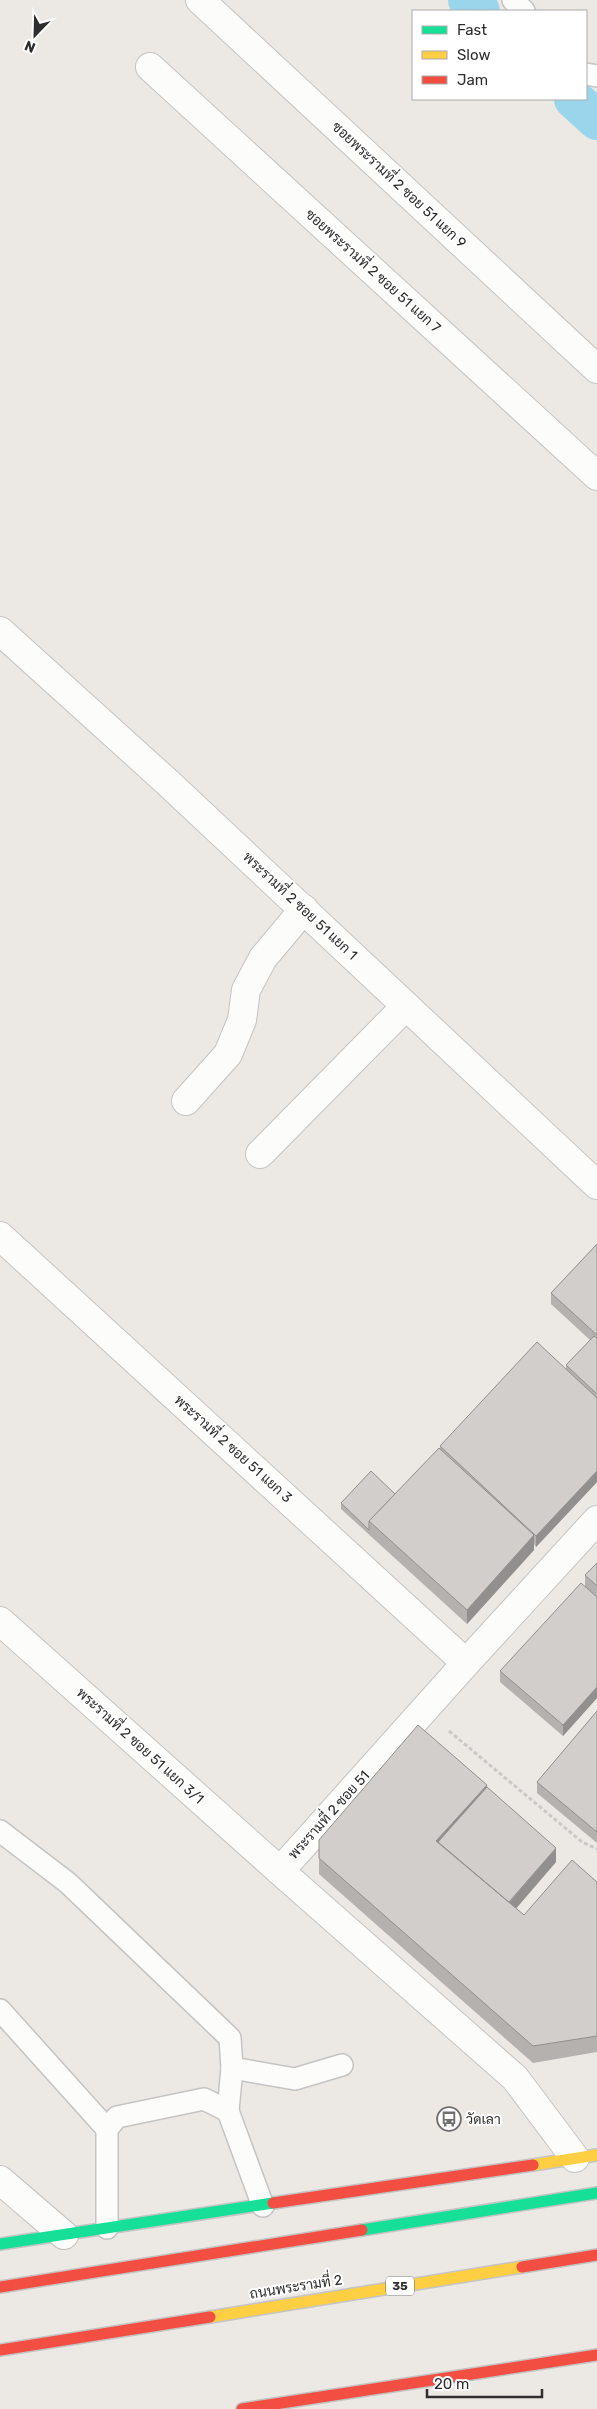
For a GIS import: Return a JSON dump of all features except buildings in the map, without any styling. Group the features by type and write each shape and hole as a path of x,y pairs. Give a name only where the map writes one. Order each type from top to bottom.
{"main road":[{"path":"0,2244 586,2157"},
{"path":"0,2286 597,2192"},
{"name":"ถนนพระรามที่ 2","path":"0,2350 597,2255"},
{"path":"242,2409 597,2355"}],"street":[{"name":"ซอยพระรามที่ 2 ซอย 51 แยก 9","path":"200,0 597,369"},
{"name":"ซอยพระรามที่ 2 ซอย 51 แยก 7","path":"150,67 597,476"},
{"name":"พระรามที่ 2 ซอย 51 แยก 1","path":"0,631 304,909 597,1185"},
{"path":"186,1101 228,1054 242,1020 246,990 263,958 304,909"},
{"path":"260,1154 406,1006"},
{"name":"พระรามที่ 2 ซอย 51 แยก 3","path":"0,1236 466,1663"},
{"name":"พระรามที่ 2 ซอย 51","path":"586,2157 515,2078 280,1871 597,1520"},
{"name":"พระรามที่ 2 ซอย 51 แยก 3/1","path":"0,1621 280,1871"},
{"path":"0,2180 64,2234"}],"lane":[{"path":"512,0 523,10"},
{"path":"0,1830 68,1884 230,2038 232,2068 228,2111 263,2206"},
{"path":"0,2010 107,2130"},
{"path":"232,2068 295,2079 342,2065"},
{"path":"106,2228 107,2130 116,2117 204,2099 228,2111"}],"path":[{"path":"424,1710 582,1842 597,1849"}],"waterway":[{"path":"468,0 479,10"},
{"path":"575,100 597,120"}],"traffic: fast":[{"path":"362,2230 597,2193"},
{"path":"0,2244 273,2203"}],"traffic: slow":[{"path":"533,2165 597,2155"},
{"path":"210,2317 522,2267"}],"traffic: jam":[{"path":"273,2203 533,2165"},
{"path":"0,2287 362,2230"},
{"path":"522,2267 597,2255"},
{"path":"0,2350 210,2317"},
{"path":"242,2409 597,2355"}],"place":[{"name":"วัดเลา","path":"449,2119"}]}
